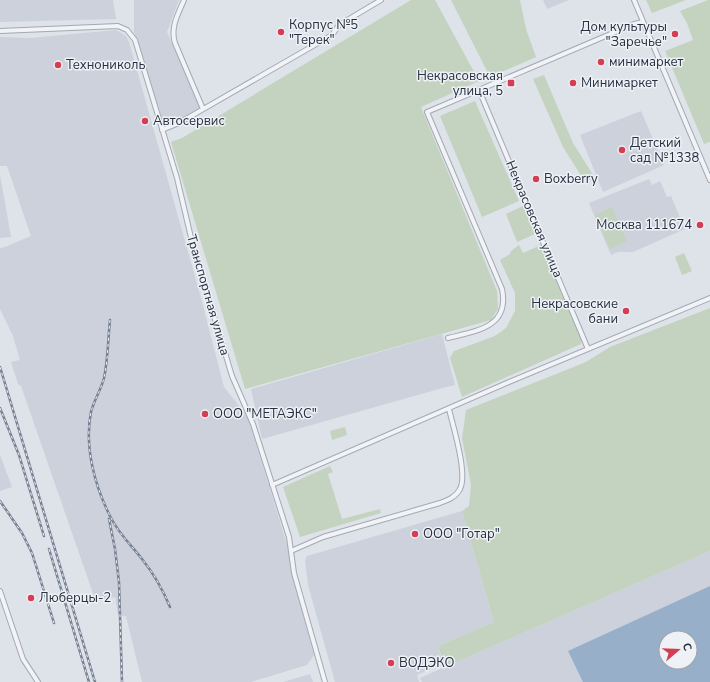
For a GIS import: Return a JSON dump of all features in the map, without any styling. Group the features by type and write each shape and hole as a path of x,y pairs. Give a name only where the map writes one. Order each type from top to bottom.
{"street":[{"path":"184,0 173,27 172,35 203,109"},
{"path":"162,130 179,123 332,35 339,25 381,0"},
{"path":"634,0 710,180"},
{"path":"448,338 480,330 494,323 502,309 504,299 502,288 427,112 634,24 643,22"},
{"name":"Транспортная улица","path":"0,31 118,26 127,30 135,40 177,178 193,246 232,376 253,424 288,537 294,573 325,682"},
{"name":"Некрасовская улица","path":"479,90 588,349"},
{"path":"272,485 710,298"},
{"path":"291,551 323,538 440,503 457,494 461,487 463,474 449,409"},
{"path":"0,591 23,659 38,682"}],"shaded area":[{"path":"0,0 113,0 116,19 0,22"},
{"path":"134,0 179,0 167,32 200,108 166,131 134,32"},
{"path":"543,0 569,0 547,9"},
{"path":"116,30 126,36 129,42 201,298 224,387 248,417 288,548 291,569 314,655 307,665 251,682 142,682 126,616 118,615 115,597 96,602 21,386 18,384 11,362 20,360 13,336 0,309 0,248 31,236 7,166 0,166 0,37 30,38"},
{"name":"Детский сад №1338","path":"641,111 664,165 603,192 580,135"},
{"path":"0,175 11,237 0,238"},
{"path":"649,179 652,185 660,181 667,197 671,196 685,229 633,252 618,252 611,255 589,203"},
{"path":"442,334 455,385 262,439 251,389"},
{"path":"0,455 12,487 0,491"},
{"path":"462,511 494,622 438,646 443,663 417,675 419,682 335,682 308,585 305,560 307,556"},
{"path":"710,551 710,682 422,682 420,678"},
{"path":"310,674 313,682 283,682"}],"green space":[{"path":"411,0 435,0 479,81 421,107 497,291 498,309 491,320 245,389 171,142 182,138"},
{"path":"451,0 520,0 526,29 536,57 490,77"},
{"path":"646,0 686,0 652,13"},
{"path":"710,0 710,142 704,144 665,51 693,40 687,23 680,11"},
{"path":"544,75 573,143 595,178 585,182 563,147 533,79"},
{"path":"475,101 519,201 482,217 440,116"},
{"path":"523,206 535,234 517,242 506,214"},
{"path":"612,207 627,241 610,249 595,215"},
{"path":"519,245 523,253 541,245 582,339 581,344 462,397 450,358 454,351 495,336 506,328 515,311 515,293 500,260 510,254 511,251"},
{"path":"684,253 692,271 682,275 675,257"},
{"path":"710,308 710,551 445,667 438,646 494,622 462,511 469,506 471,485 462,438 466,410 586,362 610,347"},
{"path":"345,427 347,435 332,440 330,431"},
{"path":"330,466 333,472 328,474 342,519 380,509 381,513 300,537 283,487"}],"water":[{"path":"710,586 710,682 583,682 568,651"}],"railway":[{"path":"110,320 104,378 92,408 89,425 92,466 100,493 114,524 150,570 170,607"},
{"path":"0,367 95,682"},
{"path":"0,408 19,455 44,536"},
{"path":"0,501 22,533 32,553 54,623"},
{"path":"109,519 115,549 119,582 122,682"},
{"path":"49,549 89,682"}],"place":[{"name":"Корпус №5 \"Терек\"","path":"281,32"},
{"name":"Дом культуры \"Заречье\"","path":"675,34"},
{"name":"минимаркет","path":"601,62"},
{"name":"Технониколь","path":"58,65"},
{"name":"Некрасовская улица, 5","path":"511,83"},
{"name":"Минимаркет","path":"573,83"},
{"name":"Автосервис","path":"145,121"},
{"name":"Детский сад №1338","path":"622,150"},
{"name":"Boxberry","path":"536,179"},
{"name":"Москва 111674","path":"700,225"},
{"name":"Некрасовские бани","path":"626,311"},
{"name":"ООО \"МЕТАЭКС\"","path":"205,414"},
{"name":"ООО \"Готар\"","path":"415,534"},
{"name":"Люберцы-2","path":"31,598"},
{"name":"ВОДЭКО","path":"391,663"}]}
